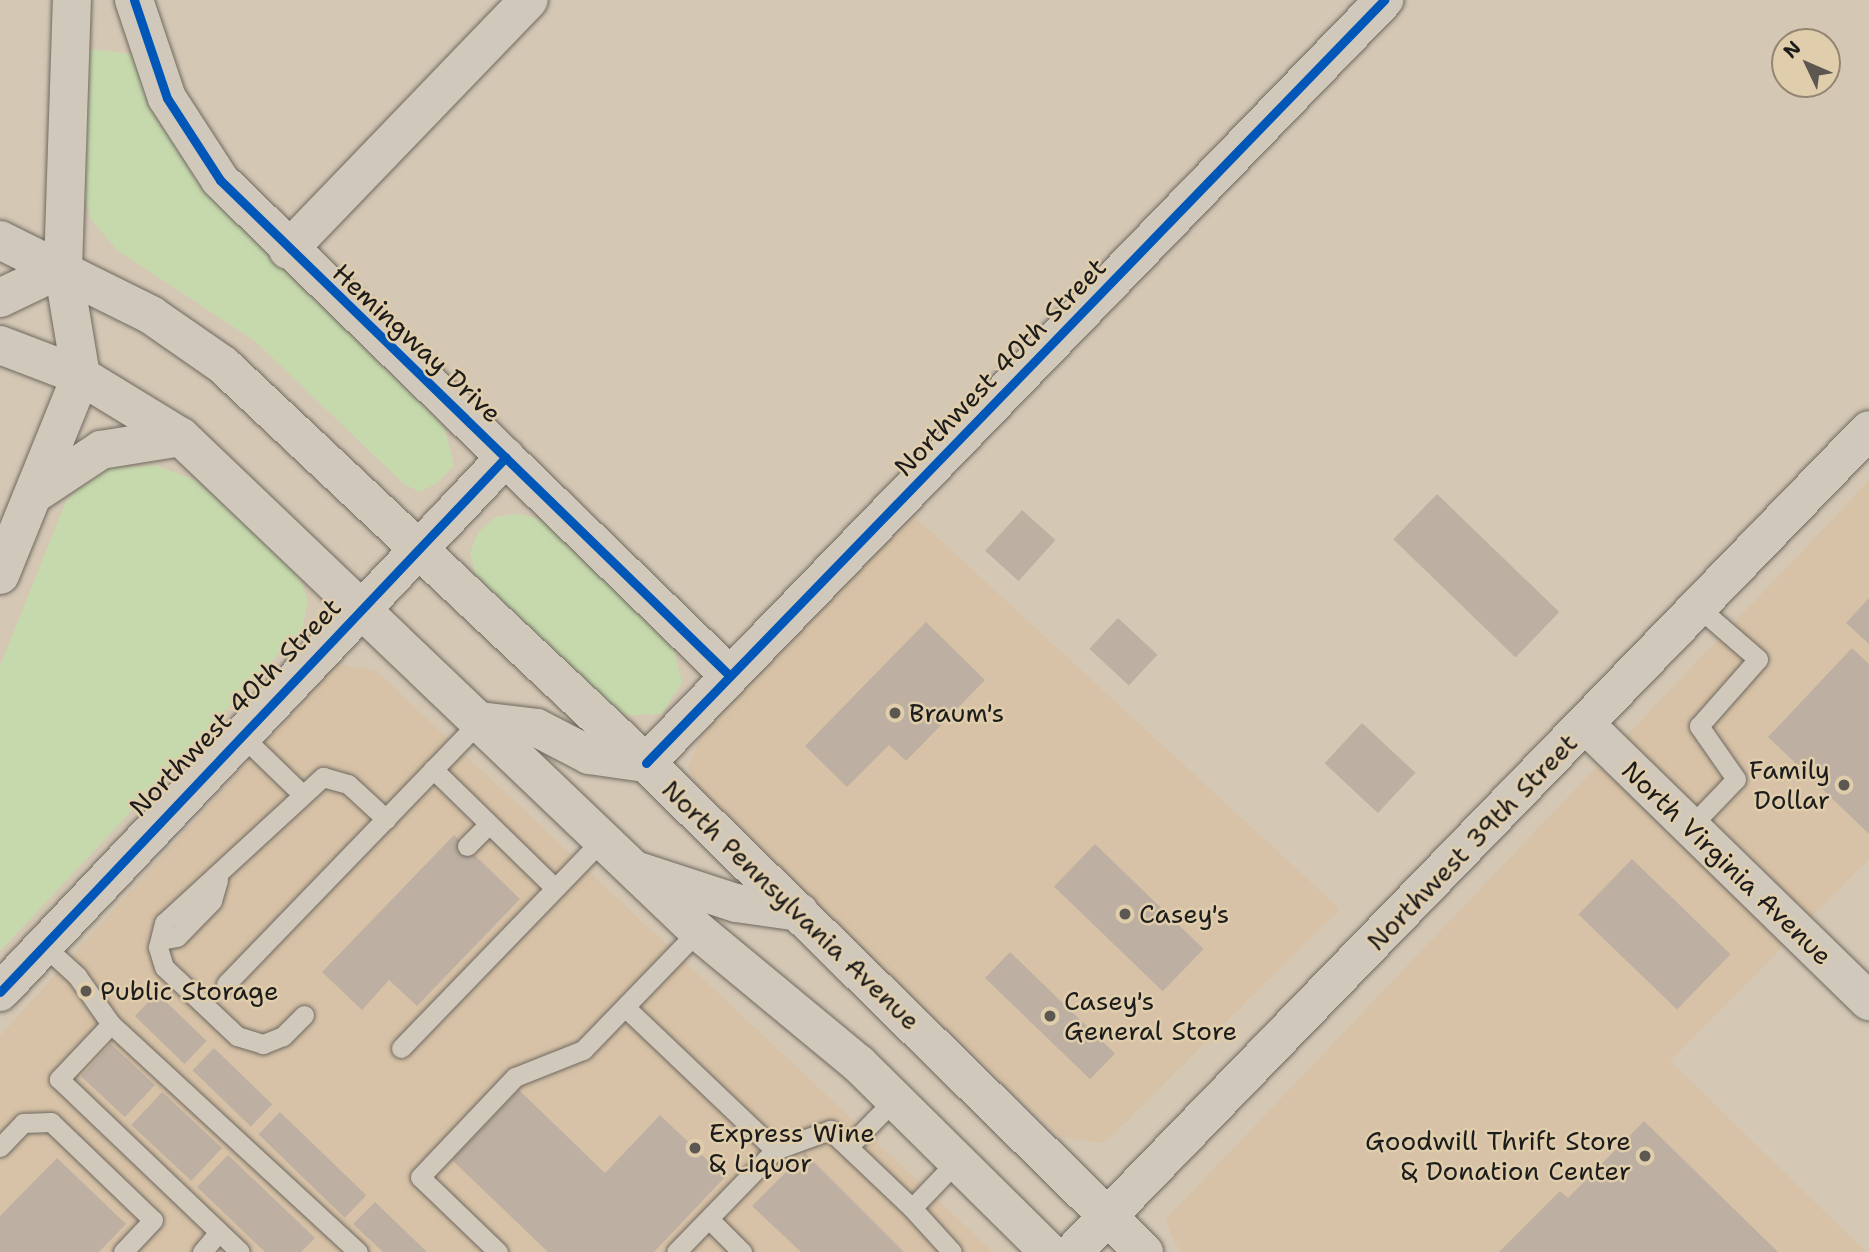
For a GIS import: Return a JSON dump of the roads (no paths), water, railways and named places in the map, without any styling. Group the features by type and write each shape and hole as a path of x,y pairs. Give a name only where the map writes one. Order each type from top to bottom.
{"main road":[{"path":"0,575 81,376 63,268 72,0"},
{"name":"Hemingway Drive","path":"134,0 153,68 183,128 220,180 288,250 506,457 730,676"},
{"path":"288,250 529,0"},
{"name":"Northwest 40th Street","path":"646,763 1384,0"},
{"name":"North Pennsylvania Avenue","path":"0,240 63,268 151,316 223,365 646,763 1144,1252"},
{"path":"0,298 63,268"},
{"path":"0,345 81,376 181,437 698,931 895,1099 1049,1252"},
{"name":"Northwest 39th Street","path":"1073,1252 1869,430"},
{"path":"33,495 102,450 181,437"},
{"name":"Northwest 40th Street","path":"0,992 41,943 239,733 506,457"},
{"path":"480,721 537,728 589,755 646,763"},
{"name":"North Virginia Avenue","path":"1585,724 1869,1001"},
{"path":"632,869 736,903 799,912"}],"lane":[{"path":"1690,827 1736,779 1699,726 1758,659 1699,607"},
{"path":"226,984 480,721"},
{"path":"239,733 301,793"},
{"path":"433,769 555,888"},
{"path":"304,1015 283,1036 263,1044 237,1036 164,967 161,940 164,923 198,887 218,880 301,793 323,777 338,778 386,819"},
{"path":"467,846 489,824"},
{"path":"401,1048 602,840"},
{"path":"498,1252 420,1177 515,1077 583,1050 698,931"},
{"path":"41,943 77,976 111,1024 358,1252"},
{"path":"625,1007 775,1150"},
{"path":"111,1024 59,1079 240,1252"},
{"path":"849,1147 895,1099"},
{"path":"0,1147 23,1123 51,1122 153,1220 123,1252"},
{"path":"676,1252 775,1150 830,1130 912,1208 952,1252"},
{"path":"912,1208 958,1160"},
{"path":"709,1219 740,1251"},
{"path":"202,1252 219,1232"}],"place":[{"name":"Braum's","path":"895,713"},
{"name":"Family Dollar","path":"1844,785"},
{"name":"Casey's","path":"1125,914"},
{"name":"Public Storage","path":"86,991"},
{"name":"Casey's General Store","path":"1050,1016"},
{"name":"Express Wine & Liquor","path":"695,1148"},
{"name":"Goodwill Thrift Store & Donation Center","path":"1645,1156"}]}
